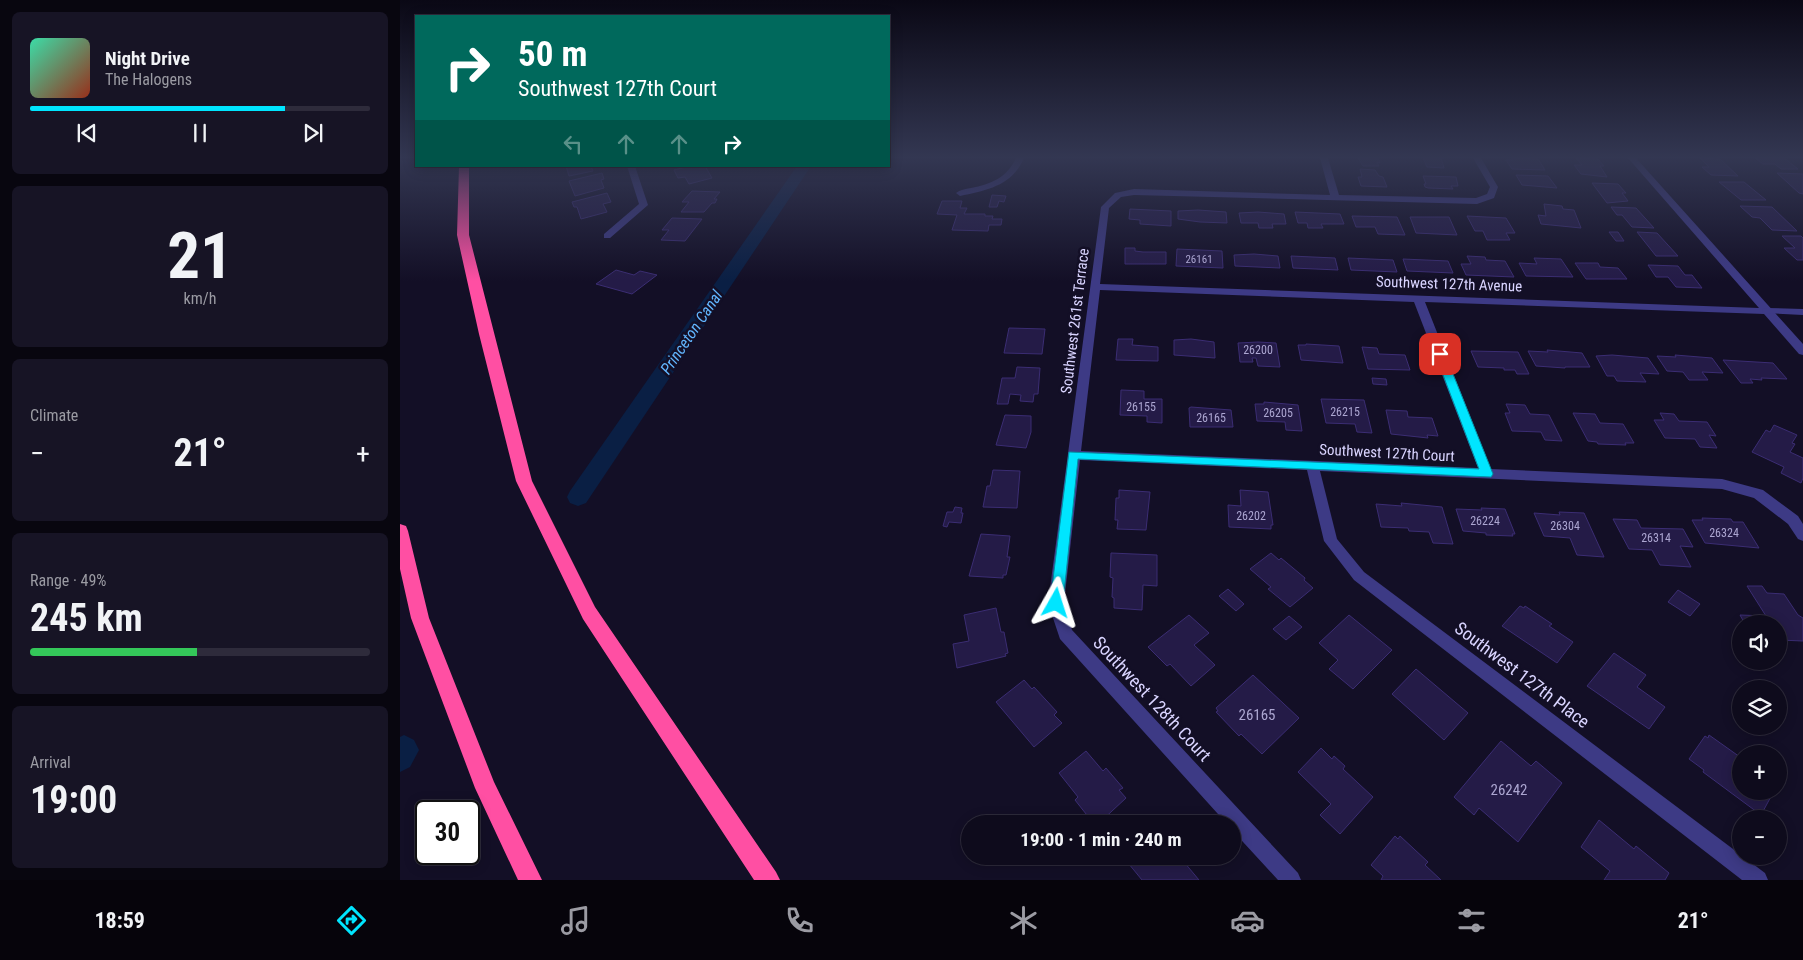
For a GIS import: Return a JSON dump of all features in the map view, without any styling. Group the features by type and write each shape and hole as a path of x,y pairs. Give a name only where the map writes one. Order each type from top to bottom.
{"highway":[{"path":"464,199 463,234 486,334 524,481 589,613 768,880"},
{"path":"400,531 420,618 486,788 530,880"}],"street":[{"path":"607,236 644,205 642,199"},
{"name":"Southwest 261st Terrace","path":"1073,455 1105,207 1114,199"},
{"path":"1408,199 1477,201 1482,199"},
{"path":"1668,199 1803,351"},
{"name":"Southwest 127th Avenue","path":"1094,287 1803,312"},
{"path":"1418,298 1487,474"},
{"name":"Southwest 127th Court","path":"1073,455 1722,484 1758,494 1793,520 1803,535"},
{"name":"Southwest 128th Court","path":"1073,455 1056,603 1065,634 1291,880"},
{"name":"Southwest 127th Place","path":"1312,466 1331,541 1360,576 1758,880"}],"building":[{"path":"583,199 610,199 611,202 603,204 607,212 581,219 577,207 574,207 572,202"},
{"path":"685,199 717,199 704,212 681,212 689,202 682,202"},
{"path":"991,199 1005,199 1004,202 999,201 997,207 989,207"},
{"path":"1604,199 1627,199 1628,201 1607,203"},
{"path":"1740,199 1766,200 1741,200"},
{"path":"942,201 962,201 960,208 967,208 964,214 993,216 992,219 1002,219 1001,225 989,225 988,231 952,230 957,215 937,214"},
{"path":"1544,204 1562,206 1563,209 1574,210 1581,228 1541,224 1538,215 1546,216"},
{"path":"1740,206 1772,207 1797,231 1772,230 1760,218 1752,217"},
{"path":"1611,207 1636,208 1654,228 1632,227 1622,215 1617,215"},
{"path":"1130,209 1171,211 1171,226 1140,224 1140,220 1129,219"},
{"path":"1178,211 1226,212 1227,223 1178,219"},
{"path":"1295,212 1340,214 1344,224 1321,224 1323,228 1308,228 1307,223 1298,223"},
{"path":"1239,213 1284,214 1286,224 1272,224 1273,228 1259,228 1258,223 1241,223"},
{"path":"1352,216 1397,217 1405,235 1378,234 1375,227 1356,227"},
{"path":"1467,216 1506,218 1515,233 1506,233 1510,240 1487,240 1483,231 1475,231"},
{"path":"1410,217 1449,217 1457,235 1416,233"},
{"path":"672,218 702,219 685,241 661,240 669,230 662,230"},
{"path":"1609,232 1618,232 1624,241 1616,241"},
{"path":"1637,232 1657,233 1678,256 1656,256"},
{"path":"1782,236 1801,236 1803,238 1803,260 1797,260 1784,248 1795,248"},
{"path":"1125,248 1135,248 1135,251 1143,252 1166,252 1166,264 1125,264"},
{"path":"1177,249 1222,251 1223,268 1176,266"},
{"path":"1234,255 1278,256 1280,268 1235,266"},
{"path":"1291,256 1335,258 1338,270 1293,268"},
{"path":"1467,256 1505,261 1514,277 1466,275 1461,264 1471,264"},
{"path":"1348,258 1393,260 1397,272 1351,270"},
{"path":"1534,258 1561,259 1573,277 1526,276 1519,263 1537,264"},
{"path":"1403,259 1448,261 1453,273 1407,271"},
{"path":"1575,263 1598,263 1600,267 1618,268 1627,279 1586,279"},
{"path":"1648,265 1678,266 1685,275 1692,275 1702,288 1676,287 1668,277 1656,277"},
{"path":"616,270 634,275 640,271 657,275 632,294 596,284"},
{"path":"1009,328 1045,329 1042,354 1004,353"},
{"path":"1118,339 1133,339 1132,345 1158,347 1158,361 1116,360"},
{"path":"1191,339 1214,342 1215,358 1174,355 1174,340"},
{"path":"1238,343 1276,343 1280,367 1258,366 1256,358 1252,358 1253,362 1240,362"},
{"path":"1298,345 1339,346 1343,363 1301,360"},
{"path":"1362,347 1377,348 1379,354 1405,355 1410,370 1368,369"},
{"path":"1547,350 1582,353 1590,367 1536,366 1528,351 1548,352"},
{"path":"1471,351 1518,352 1529,374 1517,374 1515,370 1504,370 1504,368 1478,367"},
{"path":"1612,355 1648,358 1659,374 1640,373 1646,382 1617,381 1614,376 1607,376 1596,356"},
{"path":"1675,355 1712,358 1723,373 1702,372 1708,380 1689,380 1683,372 1667,371 1657,356 1676,357"},
{"path":"1723,360 1773,363 1787,379 1761,378 1762,380 1750,379 1753,383 1741,383"},
{"path":"1017,367 1040,368 1038,394 1034,394 1033,402 1020,401 1021,395 1010,394 1008,404 997,404 1002,378 1015,378"},
{"path":"1372,378 1386,379 1387,385 1373,384"},
{"path":"1121,390 1144,391 1144,399 1162,399 1162,423 1147,422 1147,416 1120,415"},
{"path":"1321,399 1364,400 1372,433 1357,432 1355,424 1326,423"},
{"path":"1264,402 1298,405 1302,431 1286,430 1285,422 1257,421 1255,404 1264,404"},
{"path":"1506,404 1525,405 1530,414 1549,415 1562,441 1545,440 1541,432 1512,431 1505,413 1510,413"},
{"path":"1189,408 1231,410 1233,427 1190,427"},
{"path":"1386,410 1407,411 1408,417 1432,418 1438,436 1427,435 1428,438 1391,434"},
{"path":"1573,413 1595,414 1600,423 1623,424 1634,443 1625,443 1626,445 1598,444 1597,442 1588,441"},
{"path":"1660,413 1674,414 1679,421 1707,422 1716,436 1709,435 1717,448 1700,447 1695,439 1665,438 1654,420 1664,420"},
{"path":"1005,415 1031,416 1031,432 1026,448 996,445"},
{"path":"1774,425 1797,435 1792,443 1795,444 1790,452 1803,458 1803,478 1801,483 1781,473 1784,467 1752,452 1766,430 1770,432"},
{"path":"993,470 1020,471 1017,508 983,507 987,486 990,486"},
{"path":"1119,490 1150,492 1146,530 1117,529 1118,520 1115,520 1116,498 1119,498"},
{"path":"1240,490 1268,492 1273,525 1271,525 1271,529 1229,527 1228,505 1241,506"},
{"path":"1401,503 1442,507 1453,544 1433,543 1429,532 1409,531 1408,528 1381,527 1376,504 1402,506"},
{"path":"955,507 962,508 961,523 949,522 947,527 943,526 947,512 953,512"},
{"path":"1481,508 1505,509 1515,534 1512,534 1513,536 1486,535 1486,533 1463,531 1456,509 1482,510"},
{"path":"1559,512 1584,513 1604,557 1577,555 1570,538 1544,536 1534,513 1560,515"},
{"path":"1702,518 1731,519 1733,522 1743,522 1759,548 1705,543 1692,520 1703,520"},
{"path":"1613,519 1637,520 1641,528 1683,529 1693,547 1680,546 1691,567 1660,565 1652,550 1629,549"},
{"path":"981,534 1010,536 1007,557 1010,557 1006,575 1003,575 1003,578 969,576"},
{"path":"1111,553 1157,555 1157,586 1143,585 1142,610 1114,608 1114,598 1112,597 1113,578 1110,577"},
{"path":"1271,553 1279,560 1281,558 1305,578 1304,580 1313,588 1290,607 1268,589 1271,587 1250,569"},
{"path":"1747,586 1762,586 1767,593 1784,594 1798,615 1803,618 1803,641 1787,640 1787,615 1765,615"},
{"path":"1228,589 1244,604 1236,611 1219,596"},
{"path":"1678,590 1700,604 1690,616 1668,602"},
{"path":"1520,606 1524,608 1525,606 1552,624 1549,626 1573,642 1557,663 1502,626"},
{"path":"996,608 1001,632 1004,632 1008,653 1005,654 1006,656 957,668 953,644 969,641 964,615"},
{"path":"1189,615 1209,633 1194,645 1215,665 1191,686 1170,664 1167,666 1148,647"},
{"path":"1349,615 1392,650 1353,689 1329,669 1338,660 1319,643"},
{"path":"1289,616 1302,627 1286,640 1273,629"},
{"path":"1614,653 1646,675 1637,687 1665,707 1649,729 1587,686"},
{"path":"1416,669 1468,713 1444,740 1392,694"},
{"path":"1253,675 1299,718 1262,754 1241,734 1239,736 1216,712 1218,711 1216,708"},
{"path":"1024,680 1032,689 1034,687 1057,712 1054,715 1062,723 1034,747 996,702"},
{"path":"1709,735 1732,751 1732,794 1689,759 1705,736 1708,738"},
{"path":"1501,741 1531,766 1536,761 1562,783 1518,842 1479,808 1474,815 1454,797"},
{"path":"1321,748 1332,759 1334,756 1345,766 1343,769 1373,797 1340,834 1320,815 1331,804 1298,772"},
{"path":"1086,751 1103,771 1106,768 1123,788 1119,790 1126,798 1108,815 1087,815 1075,800 1078,797 1059,773"},
{"path":"1741,800 1769,800 1764,810 1754,810"},
{"path":"1599,820 1634,849 1636,846 1669,873 1665,880 1604,880 1610,871 1581,847"},
{"path":"1395,836 1398,839 1400,836 1428,862 1425,865 1441,880 1381,880 1383,876 1371,865"},
{"path":"1130,865 1186,865 1199,880 1142,880"}],"waterway":[{"name":"Princeton Canal","path":"578,497 781,199"},
{"name":"Princeton Canal","path":"400,757 404,750"}],"route":[{"path":"1056,603 1073,455 1487,474 1440,354"}]}
